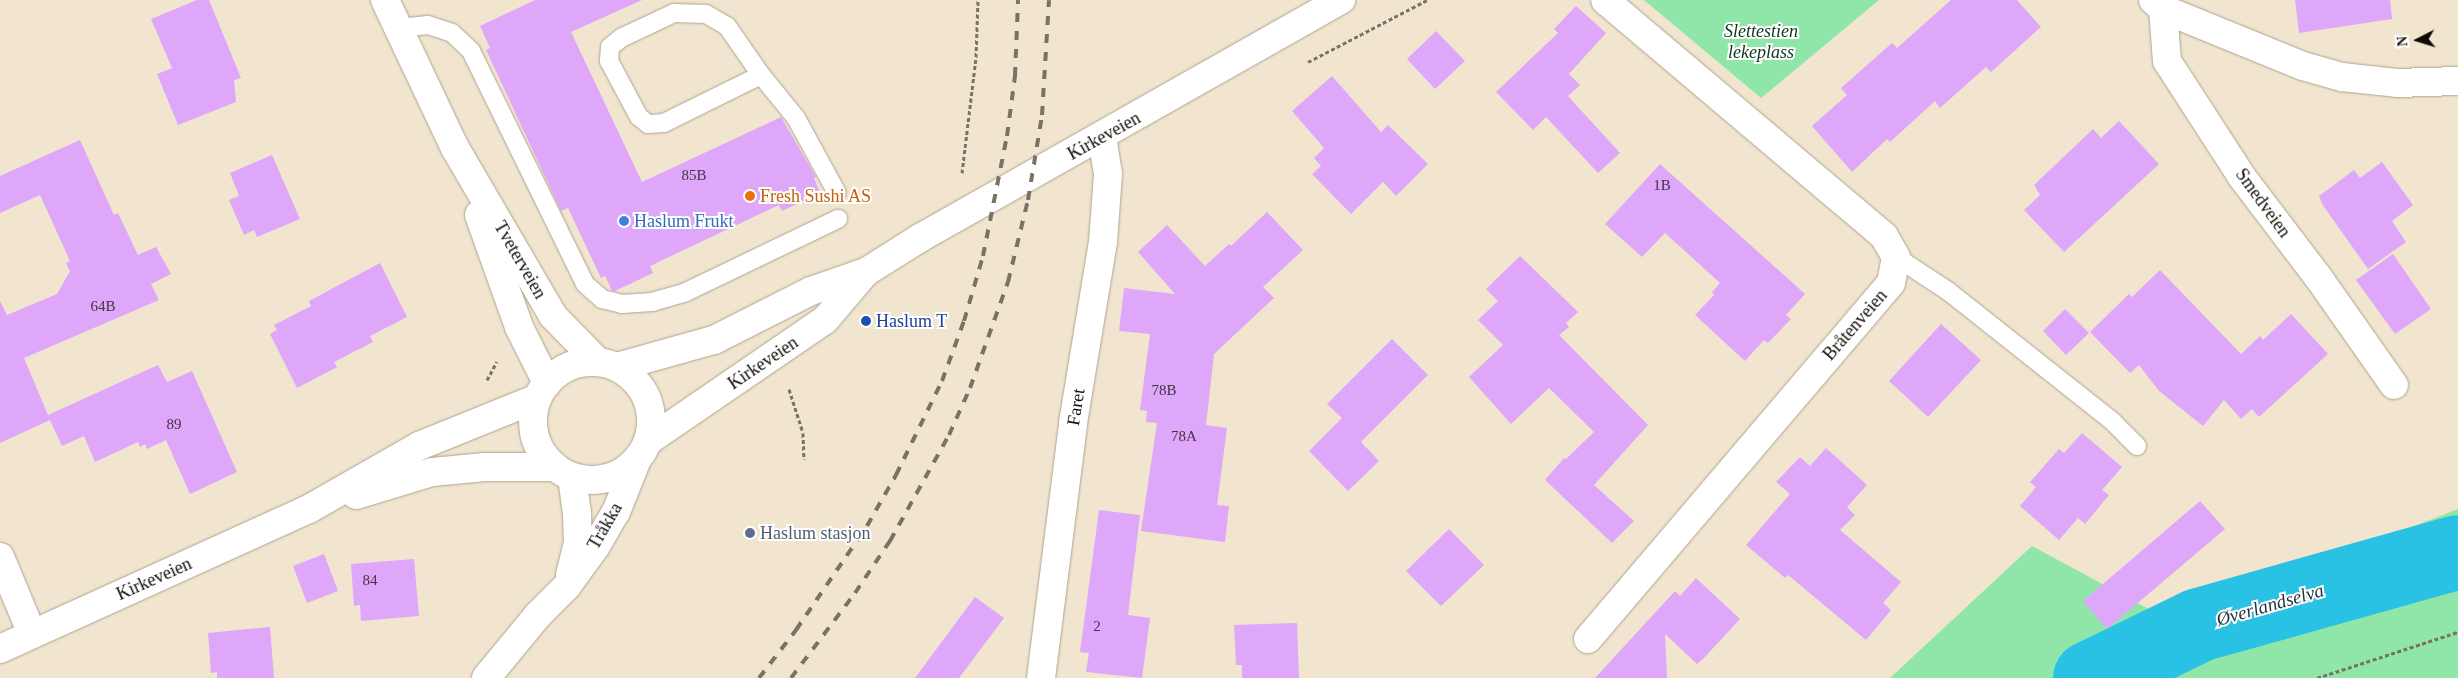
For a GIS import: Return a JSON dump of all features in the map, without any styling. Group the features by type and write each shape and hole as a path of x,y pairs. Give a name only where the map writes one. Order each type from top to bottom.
{"street":[{"name":"Tveterveien","path":"385,0 455,148 553,316 608,365"},
{"name":"Kirkeveien","path":"608,365 714,340 811,291 866,272 920,238 1102,137 1341,0"},
{"path":"1605,0 1884,236 1896,257"},
{"name":"Smedveien","path":"2158,4 2295,63 2342,77 2397,83 2458,81"},
{"name":"Smedveien","path":"2158,4 2167,61 2242,177 2318,277 2394,385"},
{"name":"Faret","path":"1042,678 1073,423 1102,242 1108,174 1102,137"},
{"name":"Tveterveien","path":"455,148 542,391"},
{"name":"Bråtenveien","path":"1588,638 1891,283 1896,257"},
{"name":"Kirkeveien","path":"642,452 825,320 866,272"},
{"path":"578,364 608,365 633,379 646,395 652,418 642,452 616,476 593,481 564,472 541,452 534,432 533,415 542,391 560,372 578,364"},
{"name":"Kirkeveien","path":"0,649 309,509 419,446 542,391"},
{"name":"Tråkka","path":"486,678 538,615 567,586 596,546 616,512 642,452"},
{"name":"Kirkeveien","path":"309,509 432,472 485,467 564,472"},
{"name":"Tråkka","path":"564,472 577,513 578,542 567,586"},
{"path":"0,557 32,634"}],"lane":[{"path":"761,75 664,123 648,124 639,117 609,61 610,47 620,38 674,13 706,14 727,26 761,75 796,118 837,193"},
{"path":"398,28 428,25 452,32 472,51 585,284 602,299 622,304 652,302 686,292 838,219"},
{"path":"1896,257 1948,291 2114,422 2137,446"}],"path":[{"path":"961,176 976,57 978,0"},
{"path":"1304,65 1427,0"},
{"path":"789,389 803,433 804,459"},
{"path":"2317,678 2458,632"}],"green space":[{"name":"Slettestien lekeplass","path":"1644,0 1879,0 1761,98"},
{"path":"2458,509 2458,678 1890,678 2032,546 2158,614 2337,556"}],"building":[{"path":"197,0 209,0 241,78 234,80 236,102 178,125 157,74 172,68 151,19"},
{"path":"535,0 642,0 571,32 642,182 781,117 816,177 814,178 820,193 782,211 779,205 650,266 653,273 612,291 605,276 601,278 568,208 561,211 486,50 490,48 480,26"},
{"path":"1951,0 2017,0 2041,27 1991,72 1986,67 1940,108 1935,101 1890,142 1887,139 1852,172 1812,126 1847,95 1841,88 1892,43 1897,48"},
{"path":"2295,0 2390,0 2392,19 2299,33"},
{"path":"1576,6 1606,33 1569,74 1580,85 1568,96 1620,153 1598,173 1546,117 1533,130 1496,92 1558,33 1554,29"},
{"path":"1436,31 1465,61 1435,89 1407,59"},
{"path":"1332,76 1381,132 1388,125 1428,164 1396,196 1383,182 1351,214 1312,174 1321,166 1314,158 1324,148 1292,111"},
{"path":"2119,121 2159,164 2064,252 2024,210 2040,195 2034,185 2093,129 2101,138"},
{"path":"80,140 114,215 118,213 138,255 156,247 171,274 151,284 159,300 24,358 48,415 158,365 167,382 192,371 237,472 190,494 166,440 147,449 145,444 140,447 138,442 95,462 84,436 62,446 50,420 0,443 0,301 7,315 57,294 70,271 66,263 70,261 40,195 0,213 0,176"},
{"path":"272,155 300,219 257,237 254,230 244,235 229,200 239,196 230,173"},
{"path":"2382,162 2413,205 2392,221 2406,242 2368,269 2322,204 2319,196 2354,170 2360,178"},
{"path":"1660,164 1805,294 1786,315 1791,319 1768,343 1764,340 1745,361 1695,315 1714,295 1712,292 1720,283 1665,233 1642,257 1605,224"},
{"path":"1267,212 1303,250 1263,287 1274,298 1214,354 1206,425 1227,428 1217,505 1229,506 1225,542 1141,531 1157,423 1146,422 1147,411 1140,410 1150,334 1119,331 1124,288 1175,294 1138,252 1167,225 1205,266 1229,244 1231,246"},
{"path":"2393,254 2431,309 2395,334 2356,280"},
{"path":"1520,256 1578,312 1566,323 1569,327 1559,335 1648,425 1594,485 1634,521 1612,543 1545,480 1564,458 1566,459 1594,432 1549,388 1511,424 1469,377 1503,345 1478,320 1498,301 1486,289"},
{"path":"380,263 407,317 370,336 373,342 334,362 337,367 297,388 270,334 277,330 274,325 311,306 309,301"},
{"path":"2160,270 2241,354 2260,336 2263,340 2291,314 2328,354 2259,417 2252,409 2241,419 2224,400 2203,426 2159,391 2139,365 2130,373 2090,332 2129,294 2132,297"},
{"path":"2065,309 2089,333 2066,355 2043,331"},
{"path":"1941,324 1981,360 1928,417 1889,381"},
{"path":"1392,339 1428,375 1361,442 1379,461 1348,491 1309,451 1342,418 1327,404"},
{"path":"2082,433 2122,467 2102,490 2109,495 2085,524 2078,518 2059,540 2020,506 2036,487 2030,482 2059,449 2064,453"},
{"path":"1826,448 1867,485 1847,507 1855,515 1840,530 1901,582 1883,603 1891,610 1866,640 1788,575 1785,578 1746,545 1790,494 1776,482 1800,457 1810,466"},
{"path":"2200,501 2225,529 2107,629 2083,601"},
{"path":"1099,510 1140,515 1128,615 1150,618 1142,678 1086,672 1089,653 1080,652"},
{"path":"1449,529 1484,565 1441,606 1406,571"},
{"path":"324,554 338,591 307,603 293,566"},
{"path":"414,559 419,616 361,621 360,605 354,606 351,564"},
{"path":"1696,578 1740,619 1704,658 1697,664 1665,634 1667,678 1595,678 1675,591 1680,596"},
{"path":"975,597 1004,618 959,678 915,678"},
{"path":"1297,623 1299,678 1242,678 1242,665 1236,665 1234,625"},
{"path":"270,627 274,678 217,678 217,672 211,673 208,633"}],"waterway":[{"name":"Øverlandselva","path":"2090,678 2199,625 2458,552"}],"railway":[{"path":"759,678 796,630 867,526 896,475 942,381 964,321 983,256 1007,136 1015,76 1018,0"},
{"path":"791,678 855,593 890,541 949,435 970,388 1008,282 1028,200 1042,115 1049,0"}],"place":[{"name":"Fresh Sushi AS","path":"750,196"},
{"name":"Haslum Frukt","path":"624,221"},
{"name":"Haslum T","path":"866,321"},
{"name":"Haslum stasjon","path":"750,533"}]}
